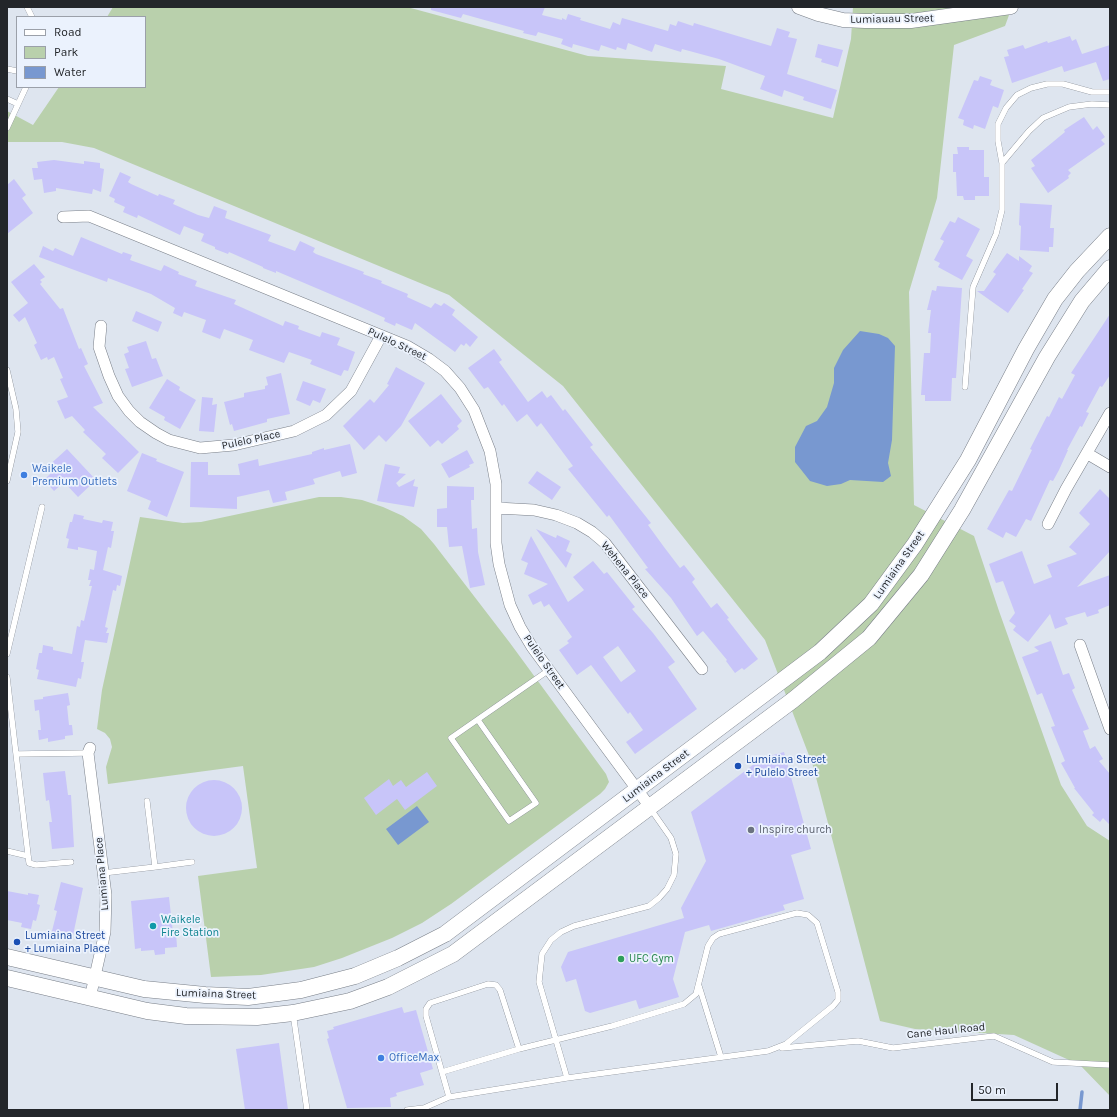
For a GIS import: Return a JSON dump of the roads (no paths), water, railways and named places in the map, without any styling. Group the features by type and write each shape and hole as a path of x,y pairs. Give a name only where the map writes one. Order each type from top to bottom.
{"main road":[{"name":"Lumiaina Street","path":"7,957 95,979 144,989 174,993 248,997 301,990 356,976 398,958 445,934 820,652 871,604 915,544 968,460 1026,349 1056,299 1077,271 1110,236"},
{"name":"Lumiaina Street","path":"7,978 147,1011 186,1016 257,1017 293,1013 350,1001 388,987 454,954 840,664 869,638 896,608 922,575 962,510 1047,357 1082,301 1110,268"}],"street":[{"name":"Lumiauau Street","path":"799,7 837,18 865,22 911,21 1011,7"},
{"name":"Pulelo Street","path":"63,216 89,216 407,346 429,359 445,371 460,388 474,410 484,432 494,470 498,564 510,605 532,647 650,807"},
{"name":"Pulelo Place","path":"101,326 99,347 118,396 129,411 156,433 169,440 200,448 234,445 294,431 326,415 351,392 381,336"},
{"path":"1048,524 1066,489 1088,454 1110,413"},
{"path":"1088,454 1110,467"},
{"name":"Wehena Place","path":"496,508 534,510 556,515 577,523 592,532 605,543 702,669"},
{"path":"1080,645 1110,729"},
{"name":"Lumiana Place","path":"89,751 106,895 105,926 90,998"}],"lane":[{"path":"27,7 32,16"},
{"path":"965,387 973,287 996,234 1002,210 1002,163 998,141 998,124 1006,108 1017,95 1031,88 1047,84 1063,84 1092,92 1110,92"},
{"path":"7,128 26,88"},
{"path":"1092,92 1092,104"},
{"path":"7,99 18,104"},
{"path":"1002,163 1029,130 1044,118 1069,107 1092,104 1110,105"},
{"path":"7,370 14,396 18,432 7,480"},
{"path":"7,654 42,507"},
{"path":"478,720 536,803 509,822 451,738 549,670"},
{"path":"7,677 29,863 36,865 70,862"},
{"path":"16,754 89,751"},
{"path":"147,801 155,867"},
{"path":"566,1078 539,982 542,954 551,940 561,932 574,926 649,906 659,898 674,875 676,854 672,838 650,807"},
{"path":"7,851 28,856"},
{"path":"103,873 192,862"},
{"path":"442,1072 519,1049 678,1006 691,999 696,994 708,946 716,936 797,913 803,913 811,916 818,926 838,992 838,1000 833,1006 779,1048"},
{"path":"449,1097 426,1016 426,1007 431,1002 488,984 494,984 499,988 519,1049"},
{"path":"699,985 721,1057"},
{"path":"293,1013 307,1110"},
{"name":"Cane Haul Road","path":"407,1110 424,1108 449,1097 566,1078 768,1051 779,1048 858,1041 893,1048 994,1036 1053,1062 1110,1065"}],"water":[{"path":"860,331 879,334 888,338 895,346 892,440 888,463 891,476 883,482 850,480 841,484 827,486 810,481 795,462 795,447 806,426 817,421 827,407 834,383 834,368 843,350"},
{"path":"417,806 429,822 398,845 386,829"}],"waterway":[{"path":"1080,1110 1082,1092"}],"place":[{"name":"Waikele Premium Outlets","path":"24,475"},
{"name":"Lumiaina Street + Pulelo Street","path":"738,766"},
{"name":"Inspire church","path":"751,830"},
{"name":"Waikele Fire Station","path":"153,926"},
{"name":"Lumiaina Street + Lumiaina Place","path":"17,942"},
{"name":"UFC Gym","path":"621,959"},
{"name":"OfficeMax","path":"381,1058"}]}
